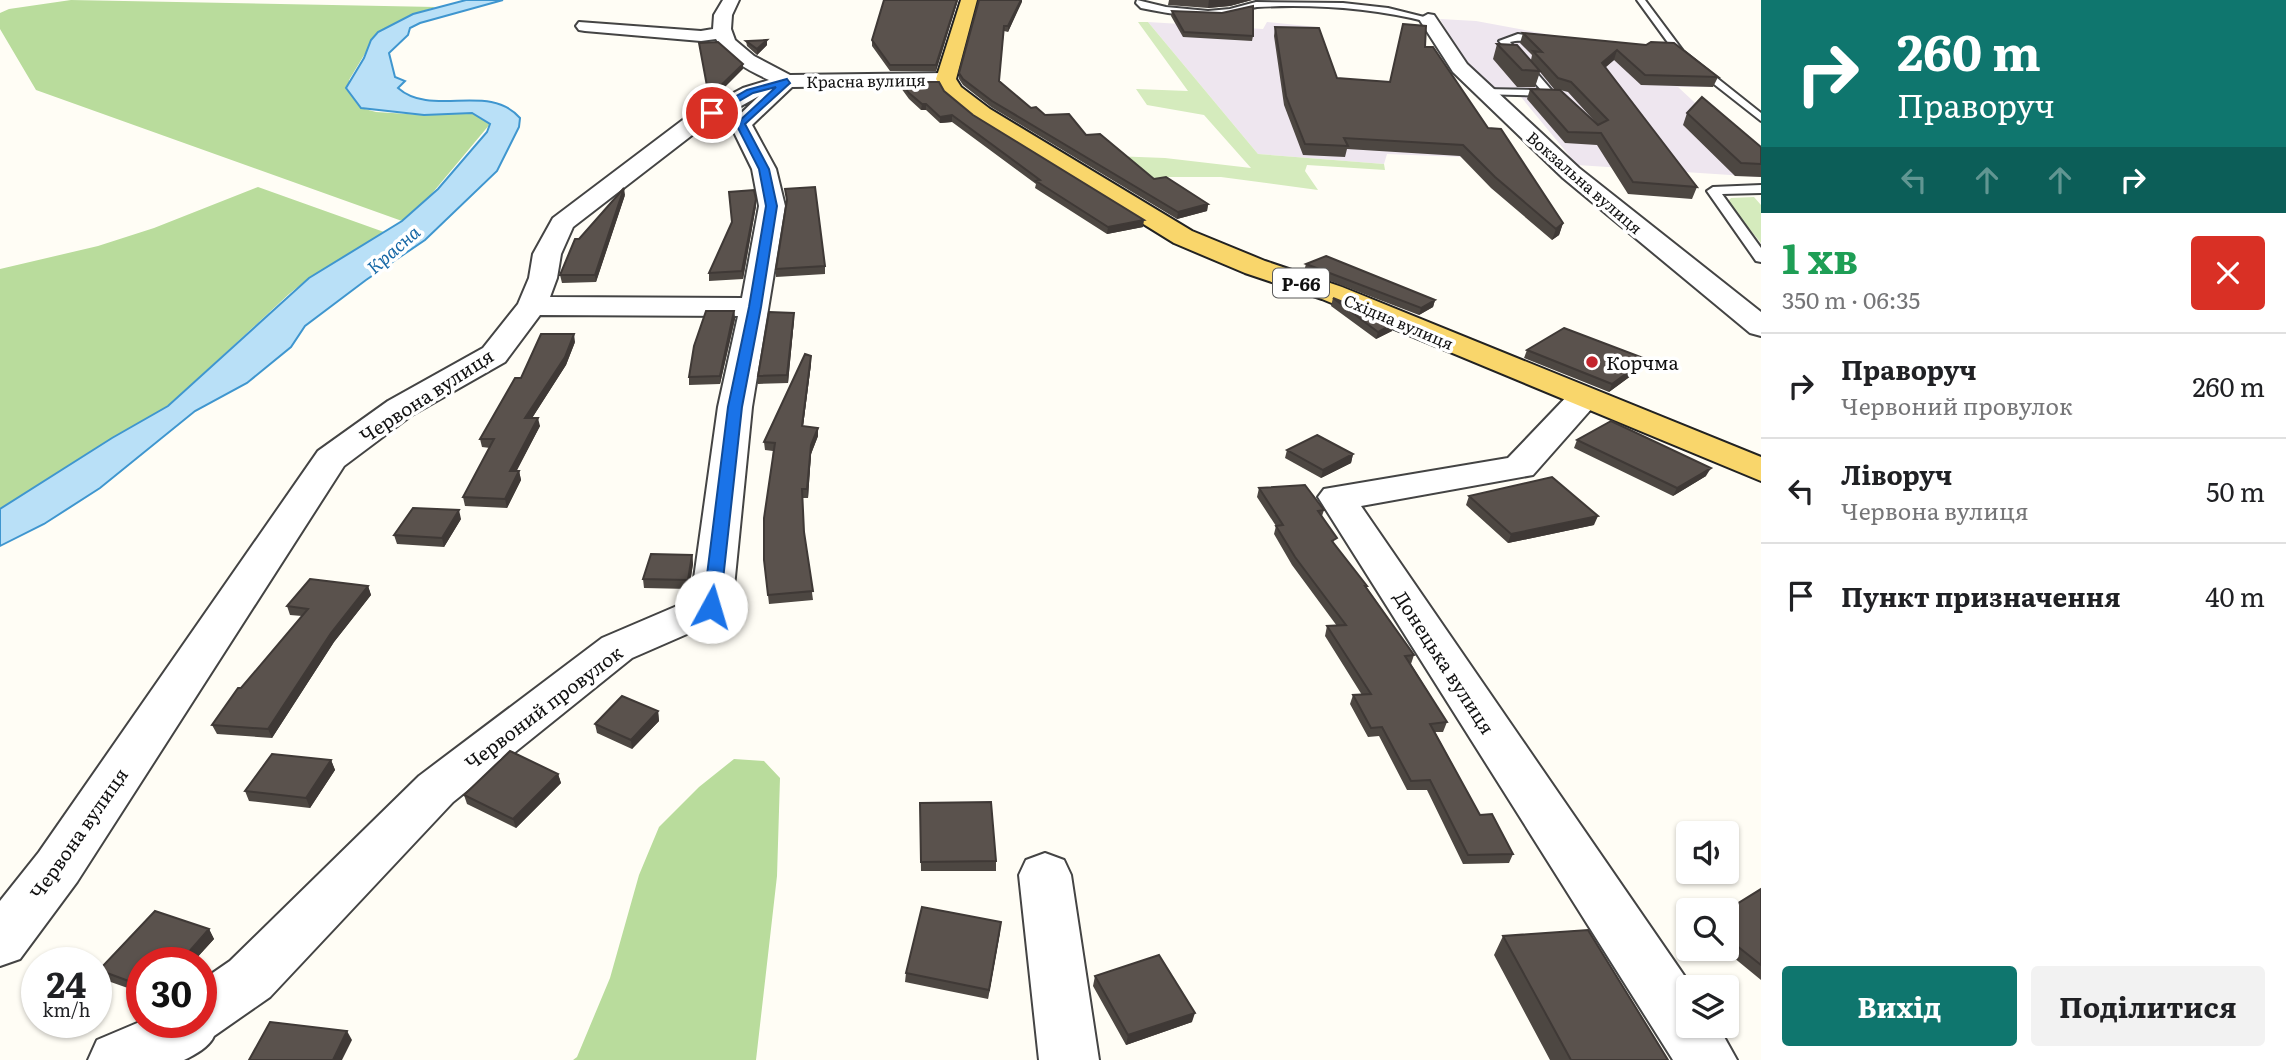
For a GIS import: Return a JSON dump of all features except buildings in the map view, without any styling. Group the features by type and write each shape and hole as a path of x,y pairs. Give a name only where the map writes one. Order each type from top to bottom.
{"main road":[{"path":"946,79 969,0"},
{"name":"Східна вулиця","path":"946,79 953,91 982,114 1183,237 1255,267 1332,293 1761,470"}],"street":[{"path":"731,0 723,10 721,24 732,50 787,81"},
{"name":"Вокзальна вулиця","path":"1428,19 1460,68 1571,173 1761,327"},
{"path":"585,26 701,36 723,33"},
{"name":"Красна вулиця","path":"787,81 946,79"},
{"name":"Червона вулиця","path":"0,942 58,867 331,459 400,408 494,355 532,306 543,278 547,254 562,223 692,124 750,92 787,81"},
{"name":"Червоний провулок","path":"217,1003 250,979 436,789 617,648 711,607 735,407 772,206 764,169 741,124 787,81"},
{"path":"532,306 755,307"},
{"name":"Донецька вулиця","path":"1584,398 1520,467 1384,492 1338,497 1707,1060"},
{"path":"1045,876 1069,1060"},
{"path":"118,1060 169,1038"}],"lane":[{"path":"1141,0 1140,3 1144,6 1181,12 1219,13 1251,5 1291,4 1398,12 1428,19"},
{"path":"1641,0 1680,53 1761,118"},
{"path":"1549,93 1504,41 1518,37 1553,40"},
{"path":"1484,92 1549,93 1562,96"},
{"path":"1761,189 1713,191 1761,258"}],"shaded area":[{"path":"1440,19 1476,21 1584,41 1655,45 1673,54 1713,87 1678,87 1761,164 1761,177 1577,165 1521,97 1512,91 1491,88 1466,65"},
{"path":"1148,22 1263,29 1267,22 1317,27 1317,37 1331,85 1510,159 1387,154 1384,164 1258,154"}],"green space":[{"path":"71,0 436,7 413,14 378,32 349,80 361,108 376,112 424,115 472,113 490,124 429,197 402,221 36,90 0,29 0,13 9,9"},
{"path":"1138,22 1148,22 1258,154 1384,164 1385,170 1307,165 1305,171 1318,190 1221,177 1170,177 1123,185 1113,156 1165,158 1251,168 1204,115 1147,105 1136,89 1188,91"},
{"path":"258,187 384,232 309,278 289,294 168,406 0,509 0,269 98,246 154,228"},
{"path":"1754,197 1761,205 1761,243 1727,202 1731,198"},
{"path":"734,759 764,761 780,778 777,876 756,1060 573,1060 577,1057 610,978 639,875 659,827 699,787"}],"water":[{"name":"Красна","path":"466,0 503,0 420,23 410,28 408,35 389,53 395,77 405,81 398,88 412,96 427,100 493,102 520,118 519,127 497,171 425,240 305,326 291,347 247,383 195,411 100,488 44,524 0,546 0,509 168,406 309,278 402,221 438,189 487,132 490,124 472,113 424,115 361,108 346,88 364,58 371,40 378,32 413,14"}],"place":[{"name":"Корчма","path":"1592,362"}],"route":[{"path":"711,607 735,407 772,206 764,169 741,124 787,81 750,92 712,113"}]}
